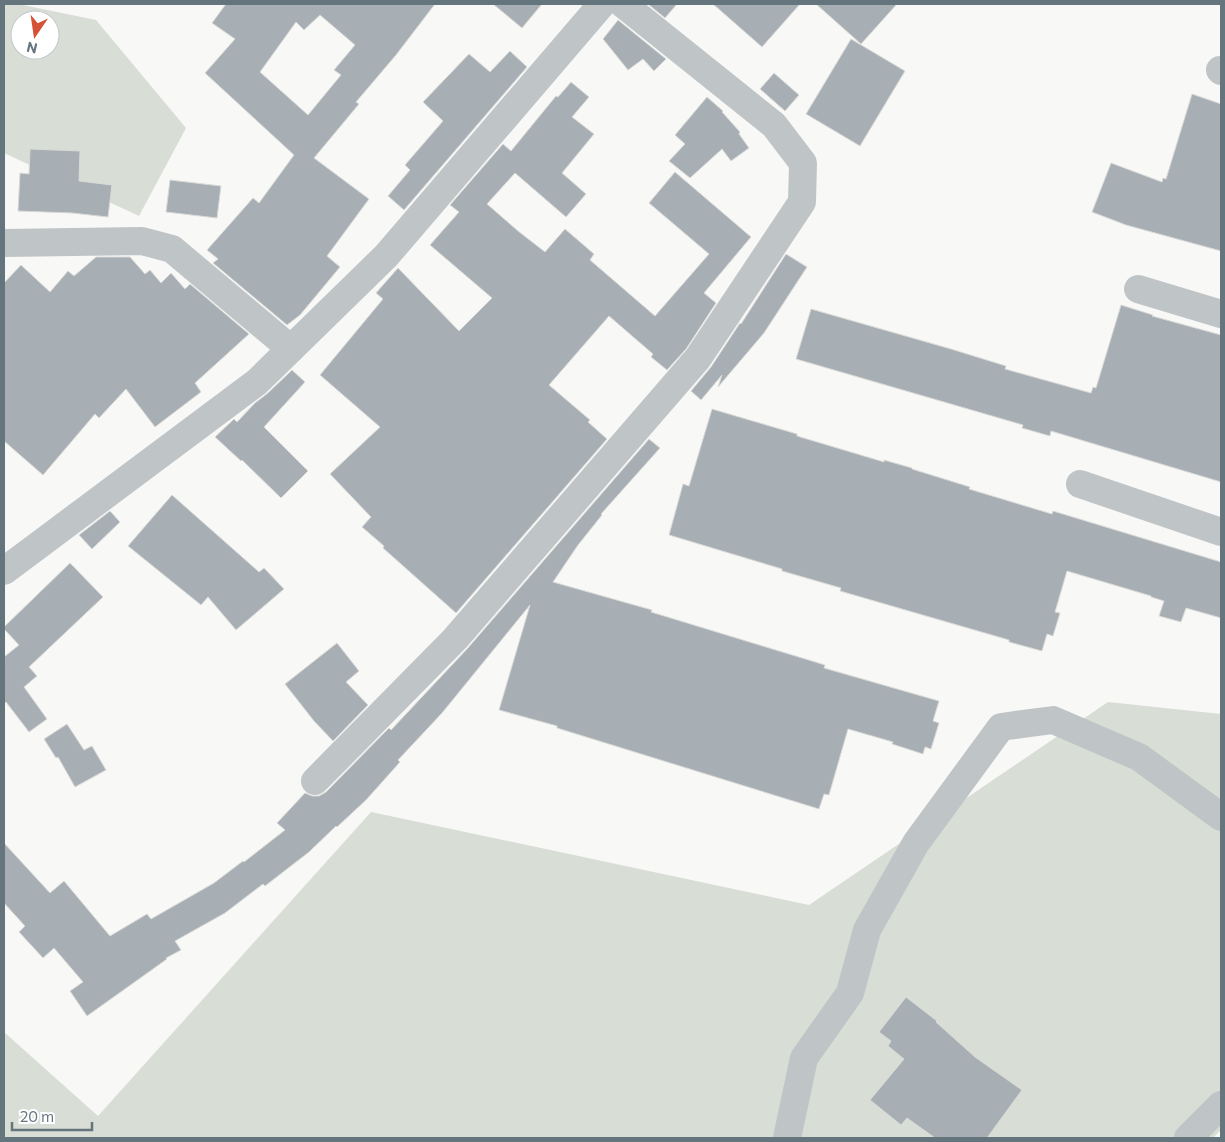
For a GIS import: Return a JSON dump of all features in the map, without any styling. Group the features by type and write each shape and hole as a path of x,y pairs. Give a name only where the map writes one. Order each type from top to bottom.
{"street":[{"path":"4,571 257,382 386,256 602,4"},
{"path":"315,781 455,639 698,358 802,202 804,163 774,125 623,4"},
{"path":"4,243 142,241 172,249 291,349"},
{"path":"1138,289 1221,314"},
{"path":"1080,484 1221,532"},
{"path":"787,1138 804,1058 850,993 867,930 916,843 1000,727 1054,720 1139,757 1221,817"},
{"path":"1188,1138 1221,1105"}],"shaded area":[{"path":"4,4 18,4 47,10 10,10 10,60 60,60 60,13 96,20 186,128 139,216 4,153"},
{"path":"1108,702 1221,714 1221,1130 1213,1138 4,1138 4,1032 98,1116 371,812 809,905"}],"building":[{"path":"226,4 435,4 396,55 356,102 359,104 314,158 369,199 327,256 340,267 300,315 287,325 213,263 218,259 207,250 253,198 259,203 294,155 205,73 235,39 212,23","holes":["320,15 355,45 334,70 341,75 308,115 260,72 296,22 304,30"]},
{"path":"493,4 542,4 522,28"},
{"path":"648,4 677,4 665,18"},
{"path":"713,4 800,4 762,47"},
{"path":"816,4 897,4 861,44"},
{"path":"618,20 666,59 654,71 643,59 628,70 603,39"},
{"path":"851,39 905,71 860,146 806,114"},
{"path":"510,51 527,67 404,210 388,196 410,170 405,165 443,121 423,102 469,54 490,72"},
{"path":"774,73 799,95 785,111 760,89"},
{"path":"571,82 589,97 572,117 594,134 562,173 586,194 566,217 515,173 487,204 518,231 545,252 565,229 594,254 590,260 655,316 709,254 649,203 675,172 751,237 704,293 716,303 686,349 667,370 651,357 653,354 609,316 549,385 590,420 588,422 607,439 456,613 362,527 371,517 330,474 380,427 320,375 383,299 376,293 398,268 459,331 492,298 430,245 459,212 450,205 503,144 511,151 556,96 558,97"},
{"path":"1192,94 1221,104 1221,251 1126,225 1092,212 1111,163 1162,182 1163,178 1166,179"},
{"path":"707,97 723,111 740,132 739,134 749,148 731,161 722,149 690,178 669,161 685,144 675,135"},
{"path":"30,149 80,151 79,181 112,185 108,217 72,213 18,211 20,173 29,174"},
{"path":"170,180 221,186 217,218 166,212"},
{"path":"786,254 807,267 764,333 718,387 722,375 701,400 691,391 711,367 741,324"},
{"path":"96,257 130,257 145,274 150,270 161,283 171,273 185,289 190,284 249,334 195,383 201,392 155,427 126,389 99,418 95,414 43,475 4,441 4,283 21,265 50,292 68,271 74,276"},
{"path":"1121,305 1152,316 1221,335 1221,482 1051,431 1050,436 1022,428 1023,425 796,359 811,309 951,349 1006,366 1005,369 1091,393 1093,387 1096,388"},
{"path":"292,370 305,382 264,427 308,471 281,498 215,437 234,419 237,422"},
{"path":"712,409 884,462 884,460 912,468 970,487 969,489 1052,514 1053,511 1221,562 1221,618 1186,608 1181,622 1159,616 1164,601 1067,571 1055,612 1060,613 1053,636 1047,634 1042,651 840,591 841,588 669,535 683,484 689,486"},
{"path":"649,439 660,448 601,514 553,582 652,610 651,612 825,665 824,668 939,701 933,721 939,723 931,749 925,747 923,754 892,744 893,742 848,729 829,795 824,794 819,809 557,728 557,726 499,710 530,605 442,713 398,760 400,762 366,800 337,827 309,852 265,886 263,884 225,913 175,941 181,950 166,958 87,1016 70,991 83,982 54,948 43,958 19,932 25,926 4,903 4,843 50,893 64,881 110,936 147,914 151,919 214,883 285,830 277,823 305,793 319,796 326,792 389,728 391,730 467,649"},
{"path":"172,495 259,572 264,568 284,589 236,630 208,597 201,605 128,546"},
{"path":"110,511 120,522 92,549 79,535"},
{"path":"70,563 103,597 29,667 37,676 24,687 47,719 29,732 6,702 4,704 4,657 19,645 4,627"},
{"path":"337,643 359,671 346,682 368,705 333,741 314,721 285,684"},
{"path":"67,724 84,750 92,746 106,770 75,787 58,757 56,758 44,739"},
{"path":"906,997 937,1021 975,1057 1022,1090 987,1138 935,1138 907,1118 901,1125 870,1100 904,1059 888,1046 891,1041 879,1032"}]}
